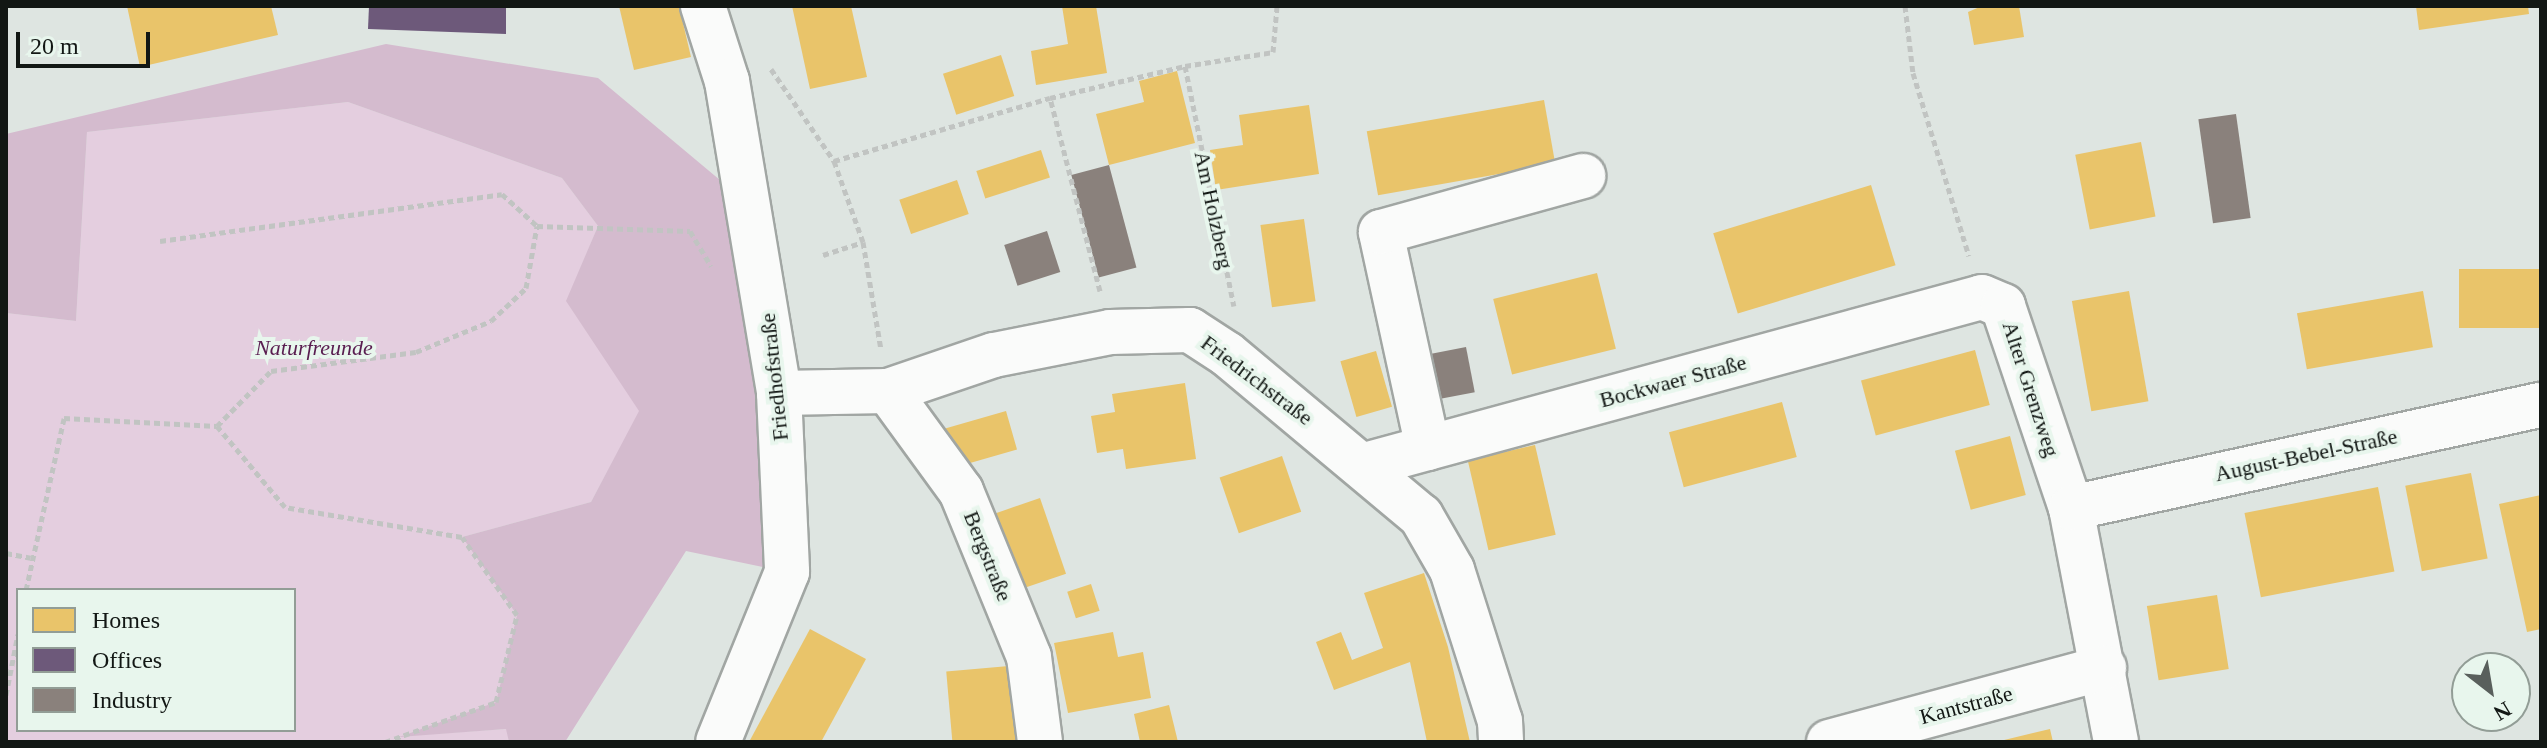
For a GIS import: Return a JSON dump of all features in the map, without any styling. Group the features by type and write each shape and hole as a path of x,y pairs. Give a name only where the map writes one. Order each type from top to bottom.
{"street":[{"name":"Friedhofstraße","path":"703,6 733,112 779,393 787,572 718,742"},
{"path":"1428,448 1381,232 1583,176"},
{"name":"Bockwaer Straße","path":"1365,465 1982,297"},
{"name":"Alter Grenzweg","path":"1982,297 2003,306 2071,508 2116,742"},
{"name":"Friedrichstraße","path":"779,393 888,391 994,355 1110,332 1190,330 1227,354 1365,465 1421,516 1452,570 1500,721 1501,742"},
{"name":"Bergstraße","path":"888,391 961,491 1029,657 1040,742"},
{"name":"August-Bebel-Straße","path":"2071,508 2541,405"},
{"name":"Kantstraße","path":"1829,742 2104,668"}],"path":[{"path":"834,161 1050,98 1185,66 1273,52 1277,6"},
{"name":"Alter Grenzweg","path":"1905,6 1913,73 1982,297"},
{"path":"763,58 834,161 863,242 888,391"},
{"name":"Am Holzberg","path":"1185,66 1236,314 1227,354"},
{"path":"1050,98 1110,332"},
{"path":"160,241 502,194 537,226 690,231 713,271"},
{"path":"217,426 271,371 416,352 491,321 526,288 537,226"},
{"path":"823,255 863,242"},
{"path":"26,588 64,418 217,426 285,507 462,537 517,615 496,702 385,742"},
{"path":"6,553 31,558"},
{"path":"7,691 16,644"}],"green space":[{"name":"Naturfreunde","path":"348,102 562,178 598,226 567,301 640,411 591,502 462,537 517,615 496,702 402,736 507,729 509,742 6,742 6,313 76,321 87,132"}],"shaded area":[{"path":"386,44 598,78 751,206 787,572 686,551 565,742 509,742 506,729 399,737 496,702 517,615 462,537 591,502 639,411 566,301 598,226 562,178 348,102 87,132 76,321 6,313 6,134"}],"building: Homes":[{"path":"127,6 271,6 278,35 140,67"},
{"path":"619,6 679,6 691,57 634,70"},
{"path":"792,6 851,6 867,77 810,89"},
{"path":"1062,6 1096,6 1107,73 1036,85 1031,51 1068,44"},
{"path":"1982,6 2019,6 2024,37 1974,45 1968,12"},
{"path":"2416,6 2528,6 2529,14 2419,30"},
{"path":"1001,55 1014,96 956,115 943,74"},
{"path":"1177,71 1195,143 1109,165 1096,114 1144,102 1139,81"},
{"path":"1544,100 1555,164 1378,195 1367,131"},
{"path":"1309,105 1319,174 1216,190 1210,150 1243,145 1239,115"},
{"path":"2141,142 2156,217 2090,229 2075,155"},
{"path":"1041,150 1050,178 985,199 976,171"},
{"path":"957,180 969,214 911,234 899,200"},
{"path":"1871,185 1896,265 1738,314 1713,233"},
{"path":"1304,219 1316,301 1272,307 1260,225"},
{"path":"2459,269 2541,269 2541,328 2459,328"},
{"path":"1597,273 1616,349 1512,375 1493,299"},
{"path":"2129,291 2148,401 2091,411 2072,301"},
{"path":"2423,291 2433,347 2307,369 2297,313"},
{"path":"1975,350 1990,405 1876,436 1861,381"},
{"path":"1376,351 1392,407 1356,417 1340,361"},
{"path":"1185,383 1196,459 1126,469 1123,449 1097,453 1091,416 1115,412 1112,394"},
{"path":"1782,402 1797,457 1684,487 1669,432"},
{"path":"1006,411 1017,449 954,468 943,429"},
{"path":"2010,436 2026,495 1971,510 1955,451"},
{"path":"1535,445 1556,535 1488,550 1468,461"},
{"path":"1282,456 1301,512 1239,533 1220,477"},
{"path":"2471,473 2488,558 2422,571 2405,486"},
{"path":"2378,487 2394,571 2261,597 2244,513"},
{"path":"2541,495 2541,629 2527,632 2499,504"},
{"path":"1040,498 1066,574 1010,593 984,517"},
{"path":"1424,573 1448,647 1470,742 1427,742 1410,662 1334,690 1316,642 1341,632 1352,660 1383,648 1364,593"},
{"path":"1091,584 1100,611 1076,618 1067,592"},
{"path":"2217,595 2229,669 2159,680 2147,606"},
{"path":"810,629 866,659 821,742 749,742"},
{"path":"1113,632 1118,657 1143,652 1151,698 1068,713 1054,643"},
{"path":"1009,666 1016,742 952,742 946,671"},
{"path":"1169,705 1178,742 1140,742 1134,714"},
{"path":"2050,729 2053,742 2000,742 2000,741"}],"building: Offices":[{"path":"369,6 506,6 506,34 368,29"}],"building: Industry":[{"path":"2236,114 2251,218 2213,223 2198,119"},
{"path":"1109,165 1136,267 1099,277 1071,175"},
{"path":"1047,231 1060,272 1017,286 1004,245"},
{"path":"1466,347 1475,392 1429,401 1420,356"}]}
